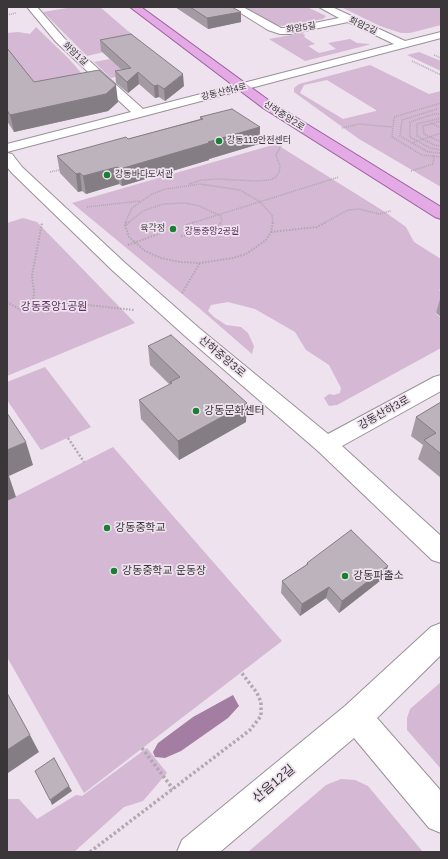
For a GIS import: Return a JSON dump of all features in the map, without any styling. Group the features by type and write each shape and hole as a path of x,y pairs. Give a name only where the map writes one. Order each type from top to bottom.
{"main road":[{"name":"산하중앙2로","path":"135,7 241,87 302,128 441,214"}],"street":[{"name":"화암1길","path":"32,7 60,40 140,113"},
{"name":"화암5길","path":"236,7 280,31 290,31 347,19"},
{"name":"화암2길","path":"324,7 403,44"},
{"name":"강동산하4로","path":"7,148 441,35"},
{"name":"산하중앙3로","path":"7,157 26,179 118,266 192,332 326,445 441,552"},
{"name":"강동산하3로","path":"326,445 441,382"},
{"name":"산음12길","path":"194,852 356,717 441,636"},
{"path":"356,717 441,816"}],"path":[{"path":"406,58 441,75"},
{"path":"441,103 394,117 392,127 392,137 422,155 441,157"},
{"path":"437,109 402,120 400,136 428,152 441,153"},
{"path":"411,112 441,128"},
{"path":"441,114 434,114 410,122 410,137 430,148 441,150"},
{"path":"441,119 417,124 417,136 434,145 441,146"},
{"path":"441,119 423,126 424,134 441,142"},
{"path":"341,128 359,124 392,127"},
{"path":"406,145 441,134"},
{"path":"186,185 214,185 240,190 260,202 272,215 273,224 271,232 266,240 246,254 223,261 200,263 180,262 161,258 145,251 134,243 129,237 125,225 127,216 132,208 152,194 201,180 218,178 255,181 270,180 276,177 280,172 276,151 283,142"},
{"path":"409,172 434,164 434,156"},
{"path":"26,179 69,167"},
{"path":"186,225 339,177"},
{"path":"83,207 104,206 140,201"},
{"path":"125,225 143,212 163,204 185,203 205,208 221,216 222,222 212,231 197,235 181,236"},
{"path":"271,232 317,227 348,210 360,209 379,214 391,211"},
{"path":"32,308 34,293 32,276 42,219"},
{"path":"134,243 161,233"},
{"path":"177,295 182,294 200,263"},
{"path":"7,302 22,311 27,311 32,308 45,305 79,304 136,310"},
{"path":"68,438 84,462"},
{"path":"90,852 250,730 261,716 260,702 257,693 241,672"},
{"path":"142,748 173,789"}],"green space":[{"path":"73,7 100,7 142,43 87,56 43,12"},
{"path":"245,7 307,7 326,16 323,19 282,26 277,25"},
{"path":"341,7 441,7 441,25 410,33 401,33 380,26"},
{"path":"36,27 69,59 92,85 45,95 7,60 7,33 18,32 30,34"},
{"path":"302,33 305,35 304,37 315,44 308,46 319,53 336,49 328,43 350,39 357,43 370,44 305,61 269,39"},
{"path":"419,52 441,61 441,71 407,55"},
{"path":"110,59 158,67 111,78 94,62"},
{"path":"370,65 429,94 441,91 441,187 359,139 294,92 294,88 299,84","holes":["327,80 376,110 343,119 300,93 304,85"]},
{"name":"강동중앙2공원","path":"276,144 385,212 406,227 414,242 441,259 441,288 439,290 441,292 441,310 435,313 441,318 441,348 337,405 329,406 324,398 329,394 334,395 340,393 341,388 329,365 306,350 295,332 255,309 228,302 211,305 208,311 214,317 226,325 241,327 248,333 254,346 252,354 72,203"},
{"name":"강동중앙1공원","path":"23,218 37,222 135,323 7,376 7,223"},
{"path":"45,367 91,427 41,450 7,400 7,382"},
{"name":"강동중학교 운동장","path":"113,447 282,641 84,793 7,657 7,501"},
{"path":"441,682 441,769 407,730 407,718 410,709"},
{"path":"147,748 167,773 143,801 124,807 74,852 7,852 7,799 19,799 37,819 76,795 82,796"},
{"path":"341,779 355,780 368,786 423,852 248,852 326,785"}],"shaded area":[{"path":"233,695 239,706 228,718 181,751 165,758 155,757 153,752 158,743 193,717"}],"building":[{"path":"190,7 232,7 241,12 207,18"},
{"path":"131,34 183,74 164,89 158,85 154,86 138,72 127,82 115,71 131,68 100,40"},
{"path":"7,48 34,82 99,70 116,85 106,94 10,115 7,110"},
{"path":"232,109 260,127 120,169 117,167 83,176 80,173 76,174 57,156 126,137 128,139 203,119 200,117"},
{"path":"171,335 247,403 178,441 139,400 172,383 170,382 180,377 148,346"},
{"path":"441,402 441,454 424,440 436,433 416,417"},
{"path":"7,413 26,442 7,450"},
{"path":"351,530 388,566 342,601 329,587 302,604 282,581 308,564 307,563"},
{"path":"7,693 30,735 7,750"},
{"path":"54,758 69,786 50,800 35,771"}],"place":[{"name":"강동119안전센터","path":"219,141"},
{"name":"강동바다도서관","path":"107,175"},
{"name":"육각정","path":"173,229"},
{"name":"강동문화센터","path":"196,411"},
{"name":"강동중학교","path":"107,528"},
{"name":"강동중학교 운동장","path":"114,571"},
{"name":"강동파출소","path":"345,576"}]}
